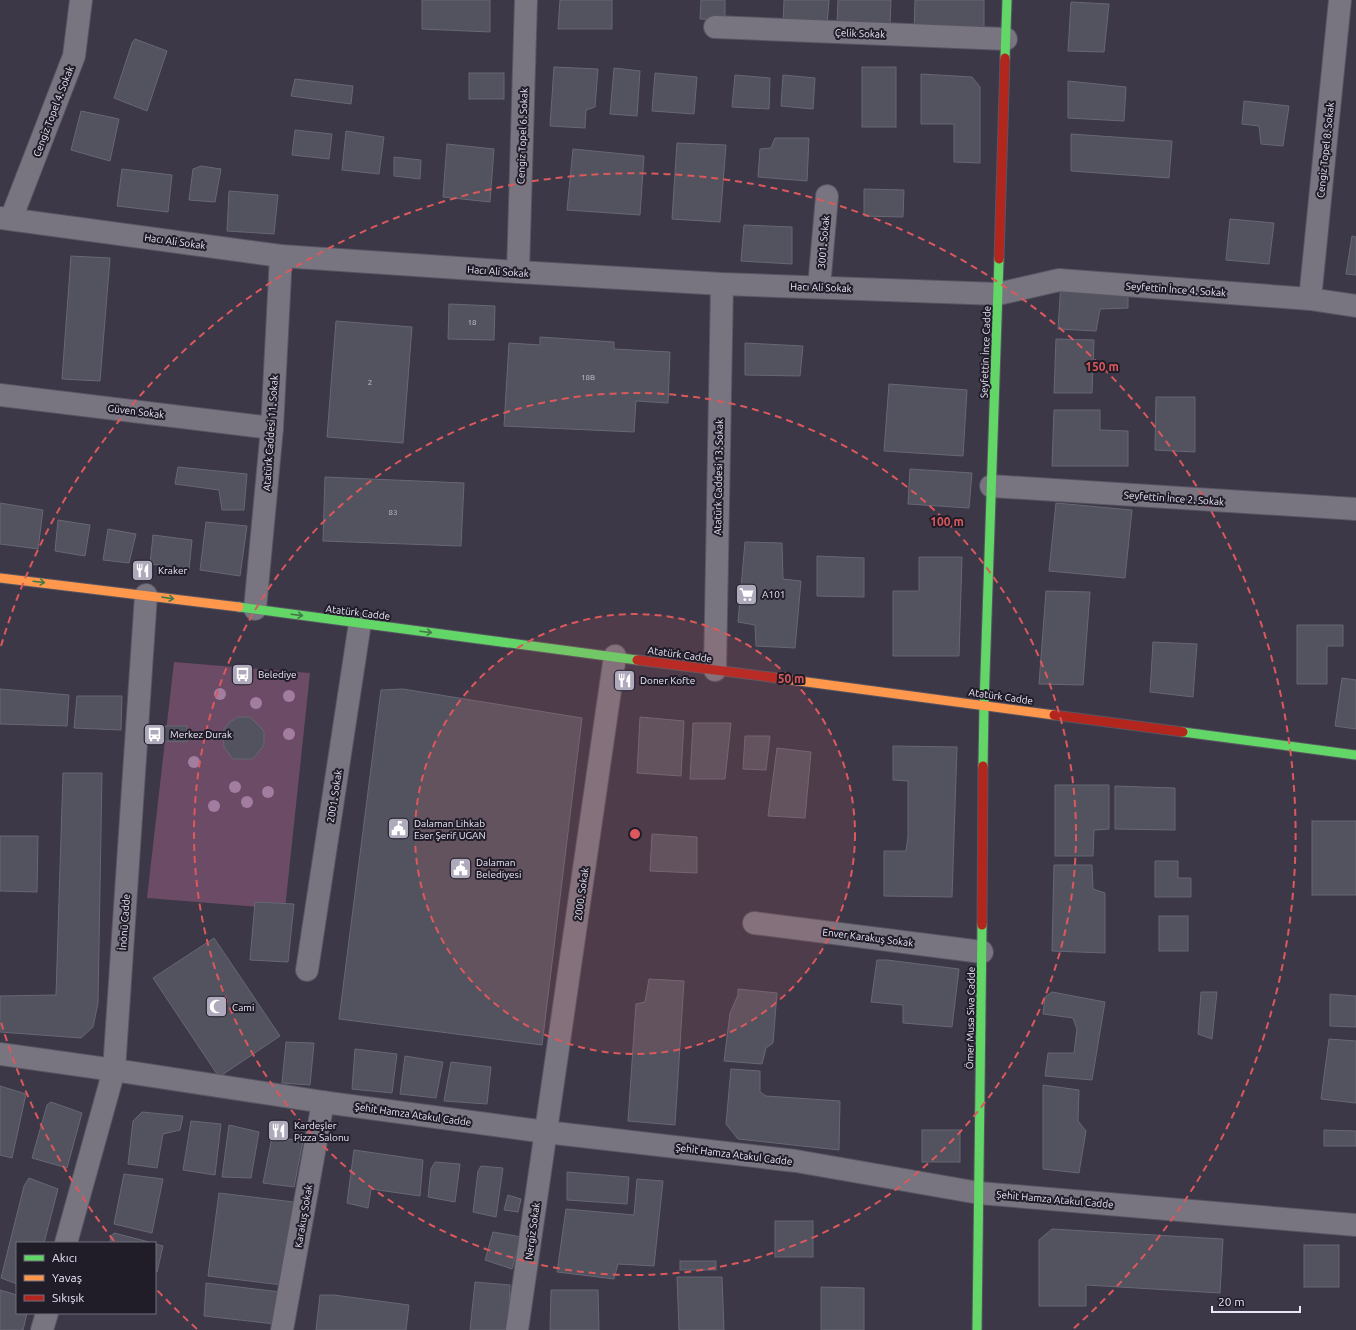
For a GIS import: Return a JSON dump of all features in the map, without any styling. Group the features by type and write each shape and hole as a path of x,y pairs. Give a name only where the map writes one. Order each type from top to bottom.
{"main road":[{"name":"Seyfettin İnce Cadde","path":"984,705 1007,0"},
{"name":"Atatürk Cadde","path":"0,578 146,595 615,656 1356,755"},
{"name":"Ömer Musa Siva Cadde","path":"977,1330 984,705"}],"street":[{"name":"Cengiz Topel 4. Sokak","path":"5,219 74,56 81,0"},
{"name":"Cengiz Topel 6. Sokak","path":"518,272 526,0"},
{"name":"Cengiz Topel 8. Sokak","path":"1310,299 1340,0"},
{"name":"Çelik Sokak","path":"715,27 1006,39"},
{"name":"3001. Sokak","path":"820,287 827,196"},
{"name":"Hacı Ali Sokak","path":"5,219 281,256 722,284 998,294"},
{"name":"Atatürk Caddesi 11. Sokak","path":"255,610 272,428 281,256"},
{"name":"Seyfettin İnce 4. Sokak","path":"998,294 1059,280 1310,299 1356,306"},
{"name":"Atatürk Caddesi 13. Sokak","path":"715,670 722,284"},
{"name":"Güven Sokak","path":"0,395 272,428"},
{"name":"Seyfettin İnce 2. Sokak","path":"991,486 1356,509"},
{"name":"İnönü Cadde","path":"66,1242 114,1070 146,595"},
{"name":"2001. Sokak","path":"307,970 360,623"},
{"name":"2000. Sokak","path":"546,1132 615,656"},
{"name":"Enver Karakuş Sokak","path":"754,923 982,952"},
{"name":"Şehit Hamza Atakul Cadde","path":"0,1054 323,1102 546,1132 796,1161 979,1193 1356,1224"},
{"name":"Karakuş Sokak","path":"282,1330 323,1102"},
{"name":"Nergiz Sokak","path":"518,1330 546,1132"},
{"path":"42,1330 47,1314"}],"shaded area":[{"path":"174,662 310,673 285,909 147,898"}],"building":[{"path":"422,0 490,0 490,32 422,29"},
{"path":"560,0 612,0 612,29 558,29"},
{"path":"701,0 725,0 725,20 700,19"},
{"path":"784,0 829,0 827,26 783,25"},
{"path":"838,0 891,0 890,24 837,24"},
{"path":"915,0 984,0 984,26 972,36 914,36"},
{"path":"1071,2 1109,4 1104,52 1068,51"},
{"path":"135,39 167,51 147,111 114,98 132,43"},
{"path":"554,67 598,69 595,107 586,110 585,128 550,126"},
{"path":"862,67 896,67 896,127 862,127"},
{"path":"614,68 640,71 637,116 610,114"},
{"path":"469,73 504,73 504,99 469,99"},
{"path":"655,73 697,77 694,114 652,111"},
{"path":"921,74 972,77 980,87 980,163 954,162 954,124 921,124"},
{"path":"735,75 770,78 769,109 732,107"},
{"path":"783,75 815,78 813,109 781,106"},
{"path":"295,79 353,86 351,104 291,96"},
{"path":"1068,81 1126,87 1124,121 1068,118"},
{"path":"1244,101 1289,106 1283,146 1261,144 1259,126 1242,124"},
{"path":"81,111 119,119 110,161 71,150"},
{"path":"295,130 332,134 329,159 292,155"},
{"path":"346,131 384,137 379,174 342,170"},
{"path":"1071,134 1172,141 1169,178 1071,171"},
{"path":"775,138 809,138 807,181 758,177 760,149 771,148"},
{"path":"677,143 726,145 720,222 672,219"},
{"path":"447,144 494,149 490,202 443,197"},
{"path":"573,149 644,156 640,215 567,210"},
{"path":"394,157 421,160 420,179 394,176"},
{"path":"201,166 221,169 215,202 189,200 193,169"},
{"path":"122,169 172,175 168,212 117,206"},
{"path":"864,189 904,190 903,217 864,216"},
{"path":"229,191 278,195 274,234 227,231"},
{"path":"1230,219 1274,223 1269,264 1226,260"},
{"path":"744,225 792,227 792,264 741,261"},
{"path":"1352,236 1356,237 1356,275 1346,274"},
{"path":"71,256 110,258 100,381 62,379"},
{"path":"1061,282 1128,288 1128,308 1100,309 1096,331 1058,329"},
{"path":"449,304 495,306 494,340 448,339"},
{"path":"336,321 412,327 403,443 327,437"},
{"path":"540,337 614,342 614,349 670,352 668,403 636,401 634,432 504,426 509,343 540,345"},
{"path":"1056,339 1094,340 1092,393 1054,393"},
{"path":"745,343 803,346 800,376 745,375"},
{"path":"889,384 967,390 963,456 884,451"},
{"path":"1156,397 1195,397 1195,452 1155,450"},
{"path":"1054,410 1100,410 1100,430 1128,431 1128,466 1052,466"},
{"path":"178,467 247,474 244,510 222,510 219,490 175,484"},
{"path":"910,469 972,473 969,508 908,504"},
{"path":"325,477 464,483 461,546 323,541"},
{"path":"0,503 43,510 38,549 0,544"},
{"path":"1056,503 1132,510 1125,578 1049,571"},
{"path":"58,520 90,525 85,556 55,551"},
{"path":"206,522 247,526 240,576 200,570"},
{"path":"108,529 136,534 129,563 103,560"},
{"path":"153,535 192,540 189,569 150,564"},
{"path":"745,542 782,543 783,579 801,581 795,648 756,646 755,625 738,622"},
{"path":"817,556 864,558 864,597 817,596"},
{"path":"919,557 962,557 959,656 893,656 893,591 919,591"},
{"path":"1046,591 1090,592 1083,685 1039,684"},
{"path":"1297,625 1343,625 1343,646 1327,646 1327,684 1297,684"},
{"path":"1153,642 1197,644 1193,697 1150,692"},
{"path":"1342,678 1356,680 1356,729 1335,726"},
{"path":"0,689 69,695 67,726 0,724"},
{"name":"Dalaman Belediyesi","path":"403,689 582,718 542,1045 339,1019 381,690"},
{"path":"77,696 122,696 121,730 74,728"},
{"path":"237,717 250,717 264,731 264,745 253,759 233,759 224,747 223,731 229,723"},
{"path":"640,717 684,721 681,776 637,773"},
{"path":"693,723 731,723 725,779 690,779"},
{"path":"165,726 187,726 187,742 163,741"},
{"path":"745,736 770,736 766,770 743,769"},
{"path":"893,746 957,747 952,897 884,896 884,851 906,851 908,837 908,781 893,780"},
{"path":"777,748 811,752 805,818 768,816"},
{"path":"63,773 102,773 98,1003 93,1027 81,1038 0,1032 0,996 56,995"},
{"path":"1055,785 1109,785 1109,829 1094,830 1093,856 1055,856"},
{"path":"1115,786 1175,788 1175,830 1115,829"},
{"path":"1312,821 1356,821 1356,895 1312,895"},
{"path":"652,834 697,837 697,873 650,871"},
{"path":"0,836 38,836 37,892 0,891"},
{"path":"1155,861 1178,861 1178,878 1191,878 1191,897 1155,897"},
{"path":"1054,865 1092,865 1093,889 1105,893 1105,953 1052,951"},
{"path":"255,902 294,904 288,962 250,960"},
{"path":"1159,916 1188,916 1188,951 1159,951"},
{"name":"Cami","path":"214,938 280,1036 219,1077 153,978"},
{"path":"877,960 959,969 952,1027 903,1023 903,1005 871,1002"},
{"path":"649,979 684,981 675,1125 628,1121 636,1004 645,1002"},
{"path":"738,989 777,993 773,1043 766,1048 762,1064 724,1061 730,1013 738,995"},
{"path":"1052,992 1105,1002 1092,1080 1045,1076 1048,1053 1074,1053 1077,1029 1073,1018 1043,1014 1045,997"},
{"path":"1201,992 1217,992 1212,1039 1198,1034"},
{"path":"1330,994 1356,996 1356,1027 1330,1026"},
{"path":"1329,1039 1356,1041 1356,1103 1321,1099"},
{"path":"286,1042 314,1043 310,1085 282,1083"},
{"path":"355,1049 397,1054 392,1093 352,1089"},
{"path":"405,1056 443,1062 436,1098 400,1094"},
{"path":"451,1062 491,1067 487,1104 444,1101"},
{"path":"731,1069 760,1071 760,1092 766,1096 840,1101 839,1150 738,1139 726,1124"},
{"path":"1043,1085 1079,1090 1078,1121 1086,1131 1079,1173 1043,1169"},
{"path":"0,1086 26,1094 12,1158 0,1155"},
{"path":"51,1102 82,1113 67,1168 32,1158 47,1105"},
{"path":"142,1112 183,1116 180,1130 163,1134 157,1168 128,1164 133,1121"},
{"path":"191,1121 221,1124 215,1175 183,1170"},
{"path":"229,1125 259,1132 251,1178 222,1177"},
{"path":"922,1130 960,1130 960,1162 922,1162"},
{"path":"1324,1130 1356,1131 1356,1146 1324,1146"},
{"path":"272,1137 303,1141 294,1187 263,1183"},
{"path":"354,1150 423,1160 420,1196 371,1189 368,1208 347,1203"},
{"path":"435,1162 460,1164 455,1202 428,1197 431,1169"},
{"path":"481,1166 503,1168 496,1217 473,1212 478,1171"},
{"path":"567,1172 629,1177 627,1204 567,1200"},
{"path":"124,1174 163,1179 152,1233 114,1224"},
{"path":"29,1178 58,1189 44,1242 16,1242 16,1284 1,1278 24,1186"},
{"path":"637,1179 663,1181 654,1266 618,1264 614,1279 557,1272 566,1209 634,1215"},
{"path":"219,1193 294,1202 282,1285 208,1276"},
{"path":"508,1195 521,1199 518,1212 504,1210"},
{"path":"775,1221 813,1221 813,1257 775,1257"},
{"path":"1052,1229 1223,1239 1220,1293 1086,1285 1086,1306 1039,1306 1039,1240"},
{"path":"493,1232 521,1237 512,1269 485,1260"},
{"path":"114,1233 149,1242 110,1242 111,1236"},
{"path":"156,1244 163,1246 156,1272"},
{"path":"1304,1245 1339,1245 1339,1287 1304,1287"},
{"path":"680,1261 716,1261 716,1270 680,1270"},
{"path":"677,1277 722,1277 724,1330 679,1330"},
{"path":"475,1282 510,1285 508,1330 470,1330"},
{"path":"206,1283 280,1292 275,1324 204,1316"},
{"path":"821,1287 864,1288 864,1330 821,1330"},
{"path":"0,1290 16,1295 16,1314 27,1314 23,1330 0,1330"},
{"path":"551,1290 598,1290 599,1330 550,1330"},
{"path":"320,1295 334,1295 409,1305 406,1330 316,1330"}],"traffic: fast":[{"path":"1005,58 1007,0"},
{"path":"983,766 999,259"},
{"path":"239,607 637,660"},
{"path":"1183,732 1356,755"},
{"path":"977,1330 982,925"}],"traffic: slow":[{"path":"0,578 239,607"},
{"path":"777,678 1054,715"}],"traffic: jam":[{"path":"999,259 1005,58"},
{"path":"637,660 777,678"},
{"path":"1054,715 1183,732"},
{"path":"982,925 983,766"}],"place":[{"name":"Kraker","path":"143,570"},
{"name":"A101","path":"747,594"},
{"name":"Belediye","path":"242,674"},
{"name":"Doner Kofte","path":"624,680"},
{"name":"Merkez Durak","path":"155,734"},
{"name":"Dalaman Lihkab Eser Şerif UGAN","path":"399,829"},
{"name":"Dalaman Belediyesi","path":"461,868"},
{"name":"Cami","path":"216,1007"},
{"name":"Kardeşler Pizza Salonu","path":"279,1131"}]}
